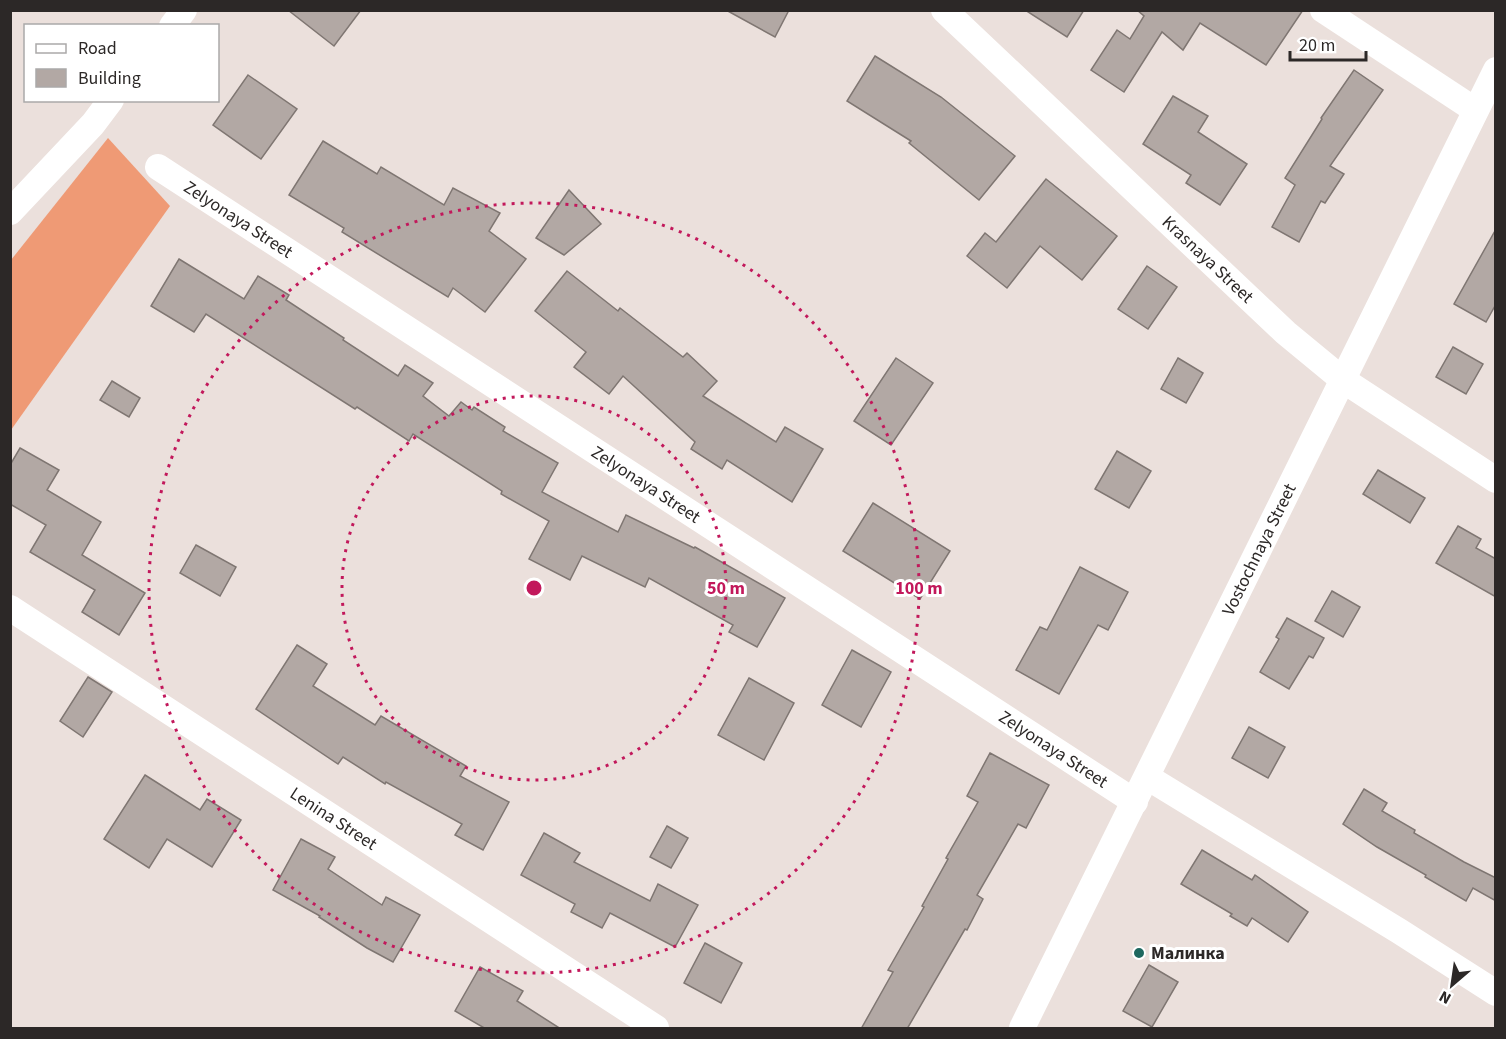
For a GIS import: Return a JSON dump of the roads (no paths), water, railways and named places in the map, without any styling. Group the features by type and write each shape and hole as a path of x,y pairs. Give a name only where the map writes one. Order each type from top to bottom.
{"street":[{"path":"174,24 184,10"},
{"name":"Krasnaya Street","path":"944,10 1286,333 1343,380 1496,480"},
{"path":"1323,10 1475,110"},
{"name":"Vostochnaya Street","path":"1022,1029 1496,70"},
{"path":"10,212 93,123 109,102"},
{"name":"Zelyonaya Street","path":"158,167 1136,802"},
{"name":"Lenina Street","path":"10,608 656,1029"},
{"path":"1147,777 1496,993"}],"place":[{"name":"Малинка","path":"1139,953"}]}
